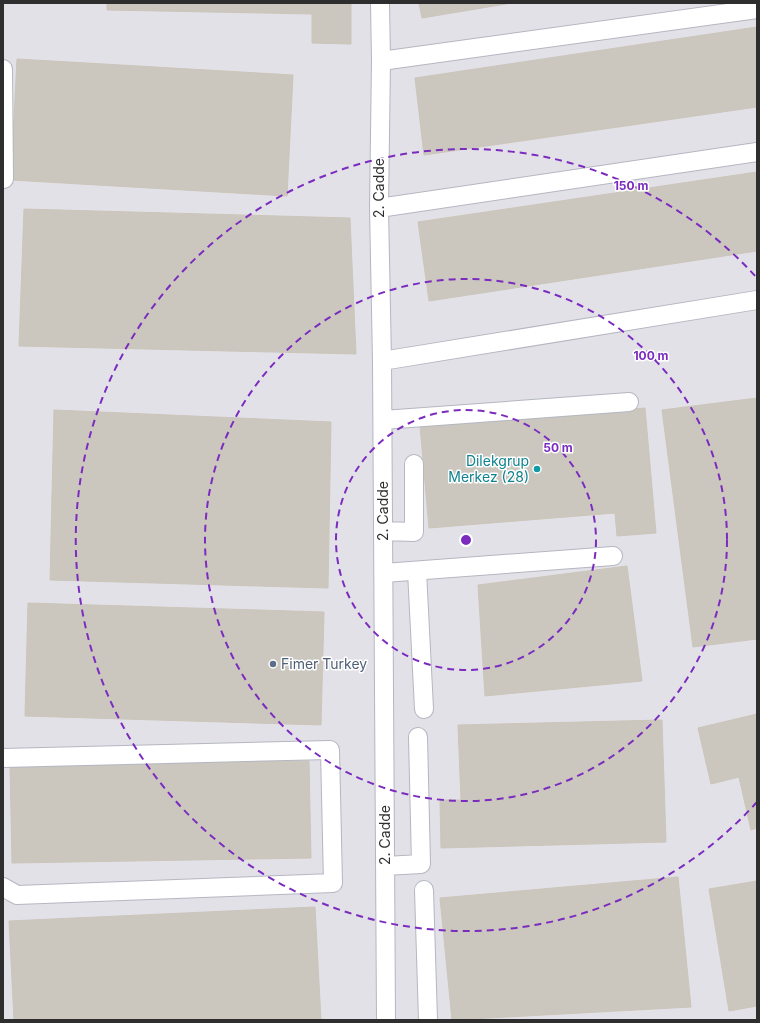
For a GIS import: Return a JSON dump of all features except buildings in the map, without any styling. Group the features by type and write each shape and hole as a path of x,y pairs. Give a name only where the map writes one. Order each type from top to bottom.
{"street":[{"name":"2. Cadde","path":"380,3 381,61 379,208 384,531 386,1020"},
{"path":"381,61 757,9"},
{"path":"3,70 4,179"},
{"path":"379,208 757,152"},
{"path":"382,361 757,300"},
{"path":"383,420 629,402"},
{"path":"384,531 414,532 414,464"},
{"path":"384,573 613,556"},
{"path":"417,571 424,709"},
{"path":"385,866 421,864 418,737"},
{"path":"3,758 330,750 333,883 17,895 3,887"},
{"path":"424,890 428,1020"}],"shaded area":[{"path":"3,3 757,3 757,1020 3,1020"}],"place":[{"name":"Dilekgrup Merkez (28)","path":"537,469"},
{"name":"Fimer Turkey","path":"273,664"}]}
